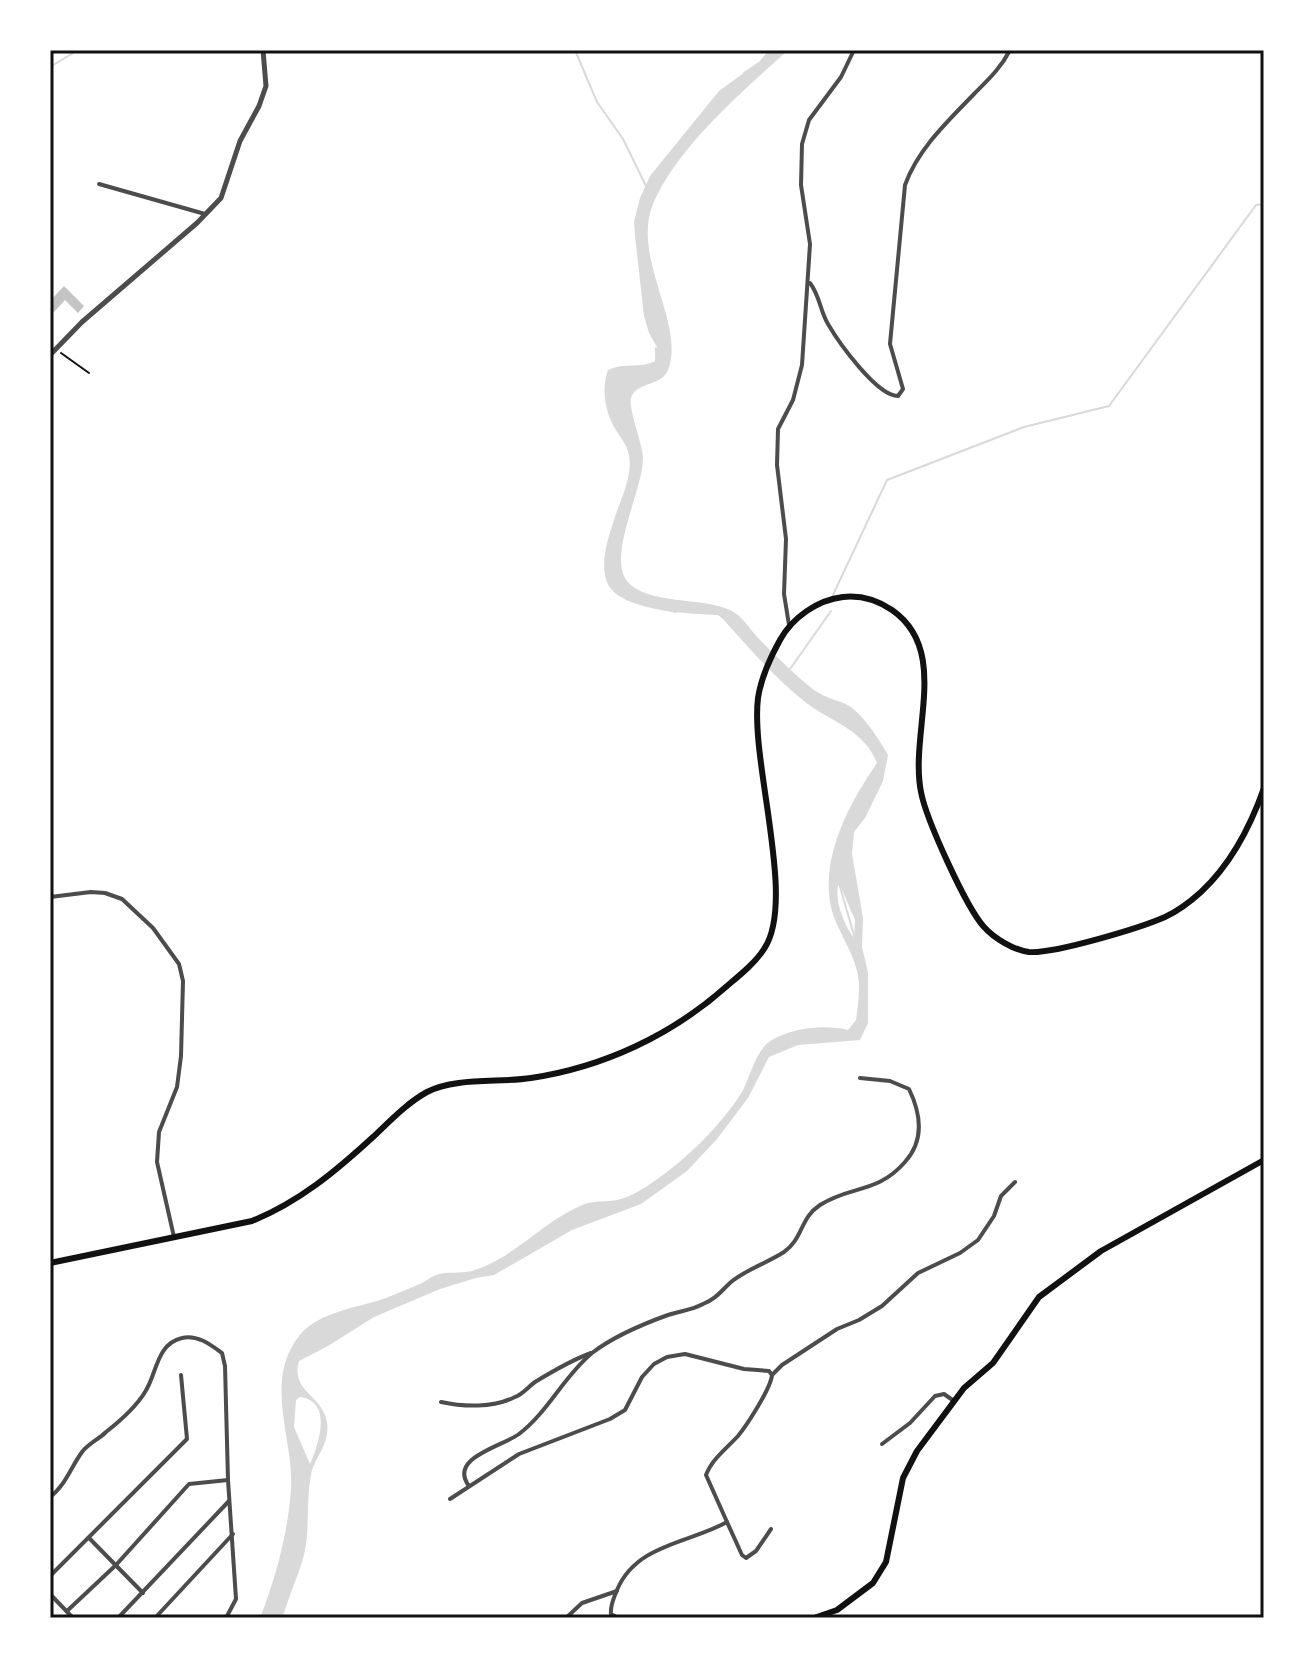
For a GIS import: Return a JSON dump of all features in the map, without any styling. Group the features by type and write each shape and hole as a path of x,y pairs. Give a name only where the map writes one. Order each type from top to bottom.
{"main road":[{"path":"50,1263 216,1230 280,1210 327,1177 428,1092 453,1084 528,1079 567,1072 618,1054 672,1029 744,972 765,949 775,912 775,865 757,739 758,694 776,648 789,626 810,609 828,600 860,596 877,601 908,624 921,650 924,665 917,758 925,806 971,909 991,934 1014,947 1029,952 1068,946 1153,921 1180,909 1203,890 1219,871 1245,831 1264,788"},
{"path":"814,1618 837,1610 873,1583 889,1551 903,1478 917,1451 964,1388 993,1363 1039,1297 1077,1266 1264,1160"},
{"path":"675,1618 709,1618"}],"street":[{"path":"50,355 82,322 221,198 240,141 266,86 263,50"},
{"path":"789,626 784,594 786,539 777,465 778,429 799,384 808,281 810,244 801,185 802,144 809,120 841,77 854,50"},
{"path":"808,281 820,300 827,323 868,377 885,393 898,396 903,389 890,344 905,185 919,155 1002,65 1010,50"},
{"path":"99,184 205,214"},
{"path":"50,897 91,892 122,899 153,928 179,964 183,981 182,1045 177,1087 159,1132 157,1162 174,1237"},
{"path":"441,1402 491,1404 512,1399 579,1357 645,1324 690,1310 720,1296 732,1282 794,1243 809,1213 841,1194 884,1182 906,1162 917,1144 920,1121 917,1104 909,1089 890,1081 860,1078"},
{"path":"771,1529 756,1551 746,1558 742,1555 706,1475 709,1466 745,1426 769,1387 772,1375 837,1329 882,1306 918,1273 960,1253 978,1240 994,1216 1001,1196 1015,1182"},
{"path":"50,1497 72,1470 83,1450 131,1410 147,1390 155,1364 169,1345 183,1338 199,1339 222,1353 236,1599 226,1618"},
{"path":"469,1486 463,1477 469,1461 521,1432 541,1414 593,1352"},
{"path":"450,1499 519,1454 610,1419 625,1410 642,1377 654,1364 667,1357 685,1354 744,1369 765,1370 772,1375"},
{"path":"50,1576 187,1439 181,1375"},
{"path":"882,1444 910,1423 935,1396 944,1394 954,1401"},
{"path":"67,1611 116,1565 189,1484 228,1480"},
{"path":"118,1618 230,1501"},
{"path":"618,1618 611,1614 610,1608 622,1578 636,1563 661,1547 727,1522"},
{"path":"155,1618 233,1534"},
{"path":"90,1539 143,1593"},
{"path":"566,1618 582,1603 617,1591"},
{"path":"50,1594 73,1618"}],"path":[{"path":"50,345 89,373"}],"shaded area":[{"path":"769,50 788,50 694,141 653,204 648,225 649,246 672,352 665,375 638,389 631,398 643,457 621,555 622,569 627,581 647,594 719,606 735,613 807,684 857,712 888,755 883,781 865,818 854,832 852,854 863,918 862,947 868,972 868,1023 860,1040 798,1045 769,1057 748,1098 717,1139 687,1171 641,1204 572,1230 494,1275 440,1289 374,1317 299,1361 299,1380 325,1414 327,1431 311,1475 304,1555 284,1613 281,1618 260,1618 287,1522 291,1470 281,1391 288,1354 299,1336 317,1321 340,1311 386,1298 436,1275 467,1272 487,1265 580,1206 621,1199 638,1192 678,1163 713,1129 742,1092 766,1044 780,1036 809,1028 848,1030 856,1020 858,977 831,907 830,869 840,831 877,763 872,752 858,736 812,707 789,688 718,615 659,610 629,601 609,586 604,571 607,544 630,463 626,446 607,410 606,376 608,370 614,368 656,361 657,347 644,316 635,236 634,222 640,198 650,176 719,91 759,62","holes":["840,885 855,920 854,938 839,906 837,892","300,1397 317,1406 320,1415 317,1446 310,1464 294,1427 296,1400"]}],"building":[{"path":"64,286 84,306 78,313 65,300 53,313 50,310 50,301"}],"waterway":[{"path":"50,67 78,50"},
{"path":"575,50 597,102 623,139 646,186"},
{"path":"744,73 759,63"},
{"path":"833,595 887,480 1024,427 1109,406 1256,205 1264,204"},
{"path":"656,348 656,361"},
{"path":"658,608 676,612"},
{"path":"790,669 831,611"},
{"path":"839,883 855,939"}]}
